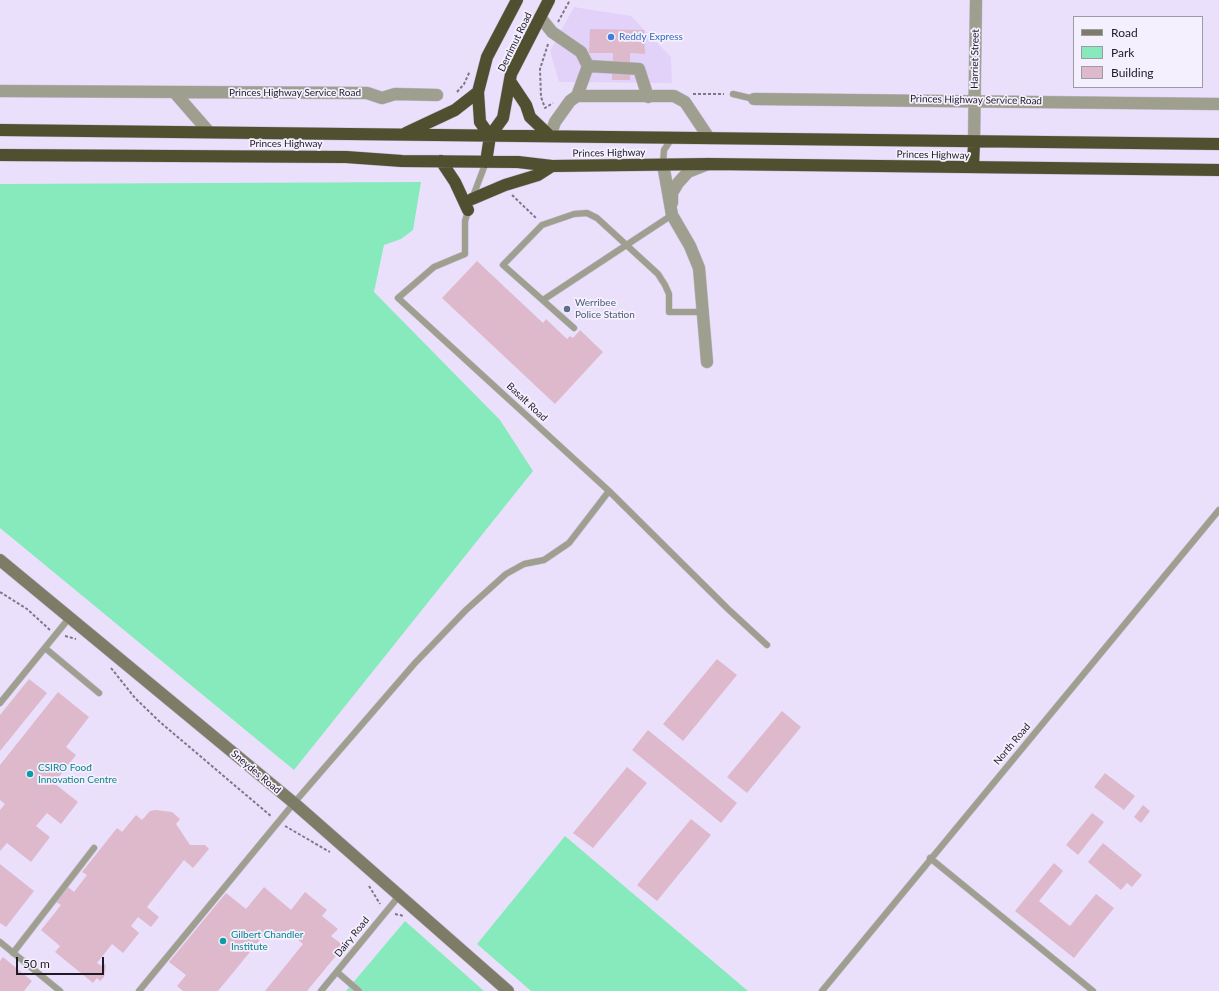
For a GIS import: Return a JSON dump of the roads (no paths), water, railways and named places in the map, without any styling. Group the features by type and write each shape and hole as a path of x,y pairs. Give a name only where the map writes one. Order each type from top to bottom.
{"highway":[{"name":"Derrimut Road","path":"517,0 487,57 478,92 480,122 490,136 502,121 511,74 549,0"},
{"path":"510,81 526,105 530,117 550,136"},
{"path":"401,135 455,110 478,92"},
{"name":"Princes Highway","path":"0,130 1219,144"},
{"path":"486,162 490,136"},
{"path":"973,167 974,142"},
{"name":"Princes Highway","path":"0,155 346,156 402,161 518,162 552,166 709,164 1219,170"},
{"path":"442,161 470,205 505,185 538,175 552,166"}],"main road":[{"name":"Sneydes Road","path":"0,560 294,803 508,991"}],"street":[{"name":"Harriet Street","path":"974,142 976,0"},
{"path":"540,18 552,32 581,52 588,66 577,96 570,101 555,122 550,136"},
{"path":"588,66 639,69 648,96"},
{"name":"Princes Highway Service Road","path":"0,91 367,93 382,98 395,94 437,95"},
{"path":"175,93 209,132"},
{"path":"577,96 674,96 685,102 710,138"},
{"name":"Princes Highway Service Road","path":"754,98 1219,104"},
{"path":"663,164 672,215 690,246 699,268 704,312 707,362"},
{"path":"672,215 672,193 678,182 688,172 709,164"}],"lane":[{"name":"Princes Highway Service Road","path":"733,94 754,98"},
{"path":"663,164 664,150 672,138"},
{"name":"Basalt Road","path":"486,162 465,221 465,254 434,267 398,298 609,491 728,609 767,645"},
{"path":"574,328 503,265 542,225 574,214 587,213 597,218 658,274 669,294 669,312 704,312"},
{"path":"543,300 672,215"},
{"path":"139,991 294,803 415,663 466,610 506,574 524,564 544,560 568,543 609,491"},
{"name":"North Road","path":"822,991 930,858 1219,510"},
{"path":"0,703 70,617"},
{"path":"45,648 99,693"},
{"path":"13,952 94,848"},
{"path":"930,858 1093,991"},
{"name":"Dairy Road","path":"321,991 399,896"},
{"path":"0,942 60,991"},
{"path":"337,972 359,991"}],"place":[{"name":"Reddy Express","path":"611,37"},
{"name":"Werribee Police Station","path":"567,309"},
{"name":"CSIRO Foođ Innovation Centre","path":"30,774"},
{"name":"Gilbert Chandler Institute","path":"223,941"}]}
